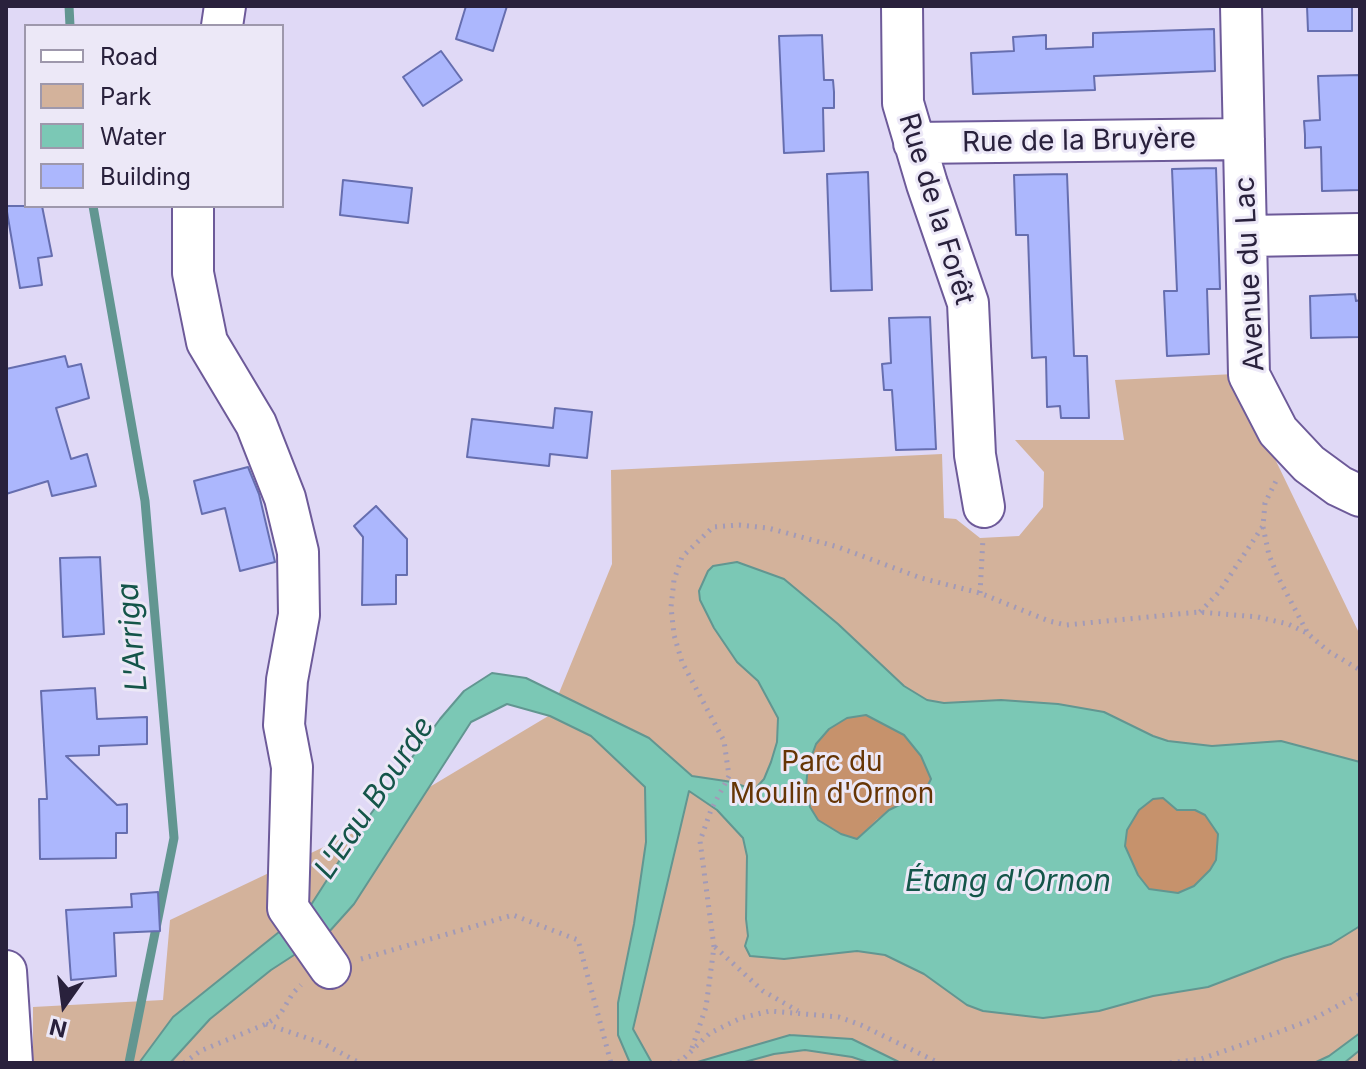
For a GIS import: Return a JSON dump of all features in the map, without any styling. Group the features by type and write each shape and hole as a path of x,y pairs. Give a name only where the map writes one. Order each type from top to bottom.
{"street":[{"name":"Rue de la Forêt","path":"902,6 903,103 968,303 975,455 984,507"},
{"name":"Avenue du Lac","path":"1241,6 1249,375 1278,431 1309,464 1339,486 1360,496"},
{"name":"Rue de la Bruyère","path":"914,143 1244,139"},
{"path":"193,208 193,273 207,342 256,424 285,498 298,552 299,615 287,680 284,725 292,767 288,908 330,968"},
{"path":"1247,236 1360,234"},
{"path":"6,971 10,1061"}],"path":[{"path":"1276,481 1265,503 1263,526 1274,566 1307,633"},
{"path":"980,593 984,507"},
{"path":"692,1048 706,1007 714,947 700,841 711,810 729,776 724,741 682,662 674,635 671,607 674,580 682,557 713,527 739,525 768,528 838,547 921,578 980,593 1066,625 1199,612 1258,617 1288,624 1307,633 1328,651 1360,670"},
{"path":"1199,612 1219,592 1263,526"},
{"path":"184,1063 200,1051 279,1016 300,986 330,968 513,915 578,940 611,1063"},
{"path":"714,947 763,991 800,1012"},
{"path":"1170,1063 1201,1061 1311,1020 1360,994"},
{"path":"670,1063 681,1061 710,1033 741,1018 770,1011 839,1017 939,1063"},
{"path":"266,1024 322,1043 360,1063"}],"green space":[{"name":"Parc du Moulin d'Ornon","path":"1234,374 1360,635 1360,1063 33,1063 33,1007 163,1000 170,920 351,834 550,715 612,564 611,470 942,454 944,518 956,519 980,538 1019,536 1043,507 1044,472 1015,440 1124,440 1115,380"},
{"path":"866,715 904,735 921,756 931,779 924,793 877,819 857,840 818,820 810,807 806,786 808,766 816,744 829,729 847,718"},
{"path":"1163,798 1177,810 1195,810 1205,815 1218,834 1216,860 1210,870 1194,886 1178,893 1149,889 1138,875 1125,846 1127,830 1139,810 1153,799"}],"water":[{"name":"Étang d'Ornon","path":"737,562 784,579 904,686 927,700 944,703 1001,700 1058,704 1104,712 1168,741 1212,746 1281,741 1360,762 1360,926 1331,944 1208,987 1153,996 1099,1011 1043,1018 983,1011 967,1005 924,974 885,955 857,951 784,959 750,956 745,946 748,936 747,856 743,838 717,810 689,791 633,1029 652,1063 630,1063 618,1035 618,1003 646,842 645,787 591,736 550,716 507,704 471,722 354,904 328,933 271,970 210,1019 170,1063 139,1063 173,1017 309,908 359,830 440,719 464,691 492,673 526,678 649,738 692,776 732,782 754,790 764,779 771,762 777,742 778,718 758,681 737,662 714,628 700,600 699,591 713,566","holes":["866,715 904,735 921,756 931,779 924,793 889,810 857,839 841,834 818,820 810,807 806,786 808,766 816,744 829,729 847,718","1163,798 1177,810 1195,810 1205,815 1218,834 1216,860 1210,870 1194,886 1178,893 1149,889 1138,875 1125,846 1127,830 1139,810 1153,799"]},
{"path":"1360,1033 1360,1050 1344,1063 1314,1063 1329,1056"},
{"path":"790,1035 852,1039 901,1063 870,1063 805,1050 741,1063 694,1063"}],"building":[{"path":"466,6 507,6 493,51 456,39"},
{"path":"1307,6 1352,6 1352,31 1308,31"},
{"path":"1214,29 1215,71 1094,76 1095,90 973,94 971,53 1014,51 1013,37 1046,35 1046,49 1093,47 1093,33"},
{"path":"822,35 824,80 833,80 834,92 834,108 823,108 824,151 784,153 779,36"},
{"path":"441,51 462,80 423,106 403,77"},
{"path":"1360,75 1360,190 1322,191 1321,147 1305,148 1304,121 1320,120 1318,76"},
{"path":"1216,168 1220,289 1207,289 1209,354 1167,356 1164,291 1177,291 1172,169"},
{"path":"868,172 872,290 831,291 827,174"},
{"path":"1067,174 1074,356 1087,356 1089,418 1061,418 1060,406 1047,407 1046,357 1032,358 1028,235 1016,235 1014,175"},
{"path":"343,180 412,188 408,223 340,215"},
{"path":"6,206 42,208 52,256 38,258 42,285 20,288"},
{"path":"1355,294 1356,301 1360,300 1360,337 1311,338 1310,296"},
{"path":"930,317 936,449 896,450 892,390 884,390 882,364 891,363 889,318"},
{"path":"65,356 68,367 81,364 89,398 56,408 71,459 87,454 96,486 52,496 48,481 6,494 6,369"},
{"path":"555,408 592,412 587,458 550,454 549,466 467,457 472,419 553,428"},
{"path":"248,467 259,494 275,562 240,571 225,508 202,514 194,481"},
{"path":"376,506 407,539 407,575 396,575 396,604 362,605 363,537 354,526"},
{"path":"100,557 104,634 63,637 60,558"},
{"path":"95,688 97,719 147,717 147,744 99,746 99,755 66,756 117,805 127,804 127,833 116,833 116,858 40,859 39,799 47,799 41,691"},
{"path":"158,892 160,931 114,933 116,976 71,980 66,910 132,907 131,894"}],"waterway":[{"name":"L'Arriga","path":"69,6 70,24"},
{"name":"L'Arriga","path":"93,208 145,501 174,838 129,1063"}],"water label":[{"name":"L'Eau Bourde","path":"375,798"}]}
